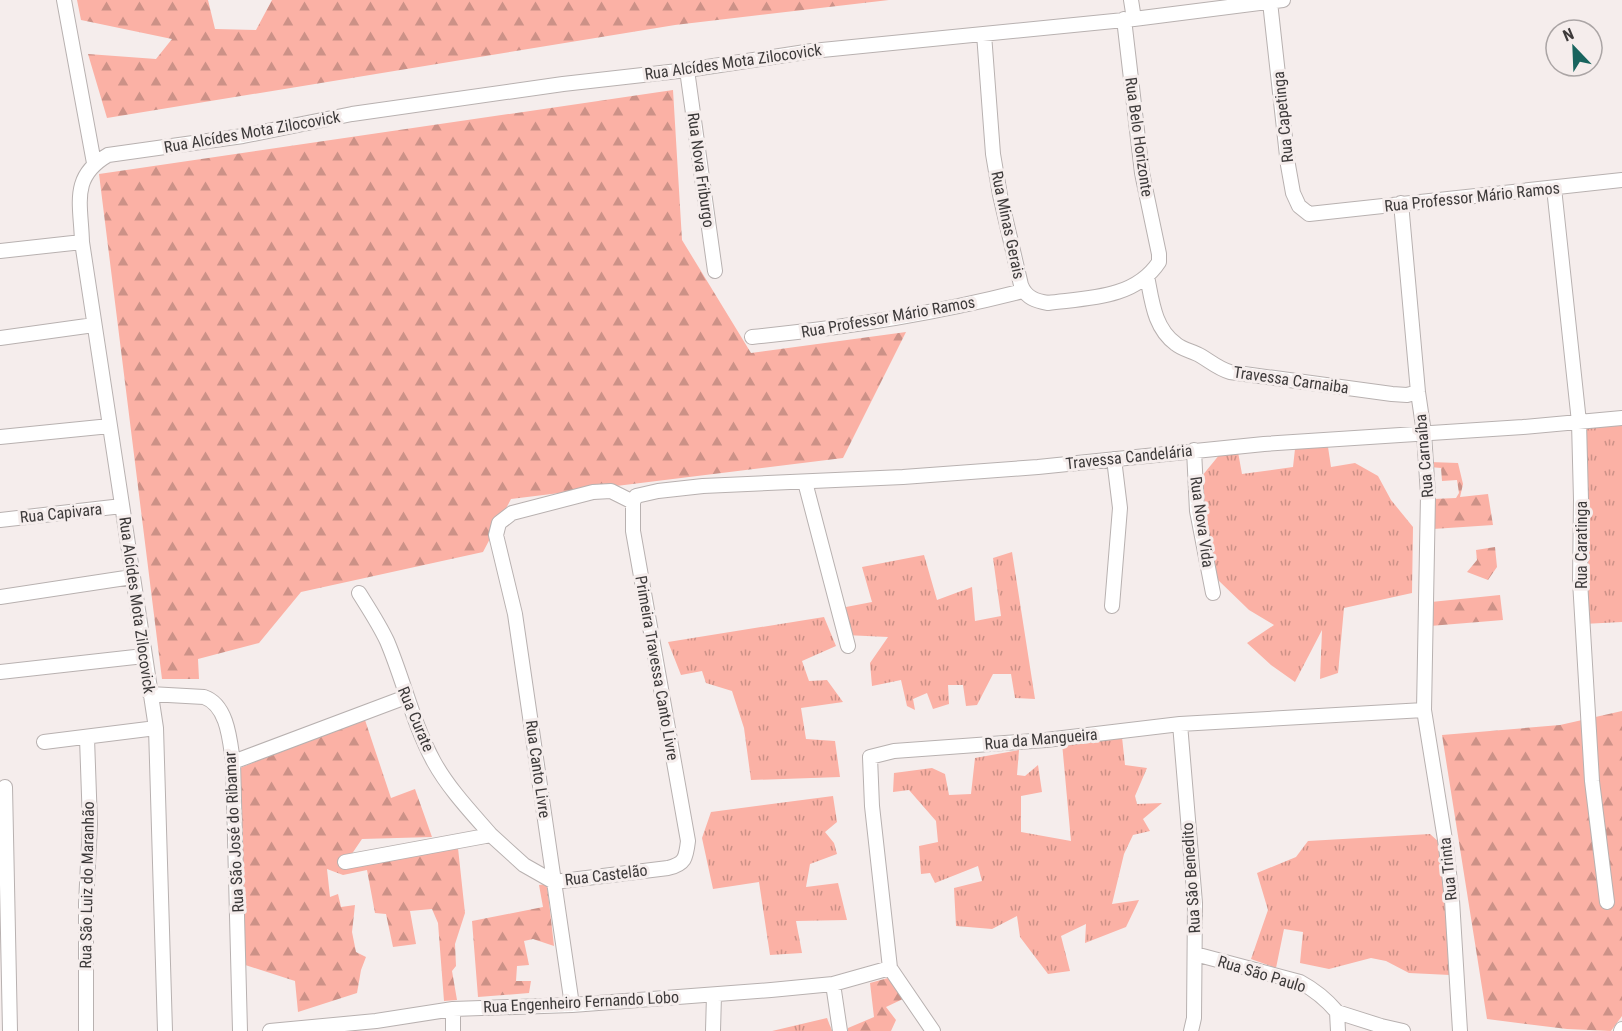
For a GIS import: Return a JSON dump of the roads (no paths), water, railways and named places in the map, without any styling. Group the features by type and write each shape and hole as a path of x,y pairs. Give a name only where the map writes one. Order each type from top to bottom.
{"street":[{"path":"64,0 94,163"},
{"name":"Rua Belo Horizonte","path":"1131,0 1129,19 1142,173 1159,254 1159,262 1148,276"},
{"name":"Rua Alcídes Mota Zilocovick","path":"165,1031 156,728 82,242 80,191 83,177 94,163 108,155 243,136 352,114 563,84 687,70 812,51 1129,19 1277,1"},
{"name":"Rua Capetinga","path":"1277,1 1288,165 1293,193 1299,206 1309,213 1322,213"},
{"name":"Rua Minas Gerais","path":"984,34 993,154 1000,195 1023,291 1037,301 1048,303 1124,291 1137,285 1148,276"},
{"name":"Rua Nova Friburgo","path":"687,70 715,271"},
{"name":"Rua Professor Mário Ramos","path":"1322,213 1622,180"},
{"name":"Rua Caratinga","path":"1554,188 1579,422 1580,581 1589,736 1592,781 1607,902"},
{"name":"Rua Carnaíba","path":"1401,203 1428,495 1424,710"},
{"path":"0,251 82,242"},
{"name":"Travessa Carnaiba","path":"1148,276 1158,323 1168,338 1177,346 1199,355 1220,369 1239,374 1392,394 1418,393"},
{"name":"Rua Professor Mário Ramos","path":"752,337 809,332 949,308 1023,291"},
{"path":"0,338 94,324"},
{"name":"Travessa Candelária","path":"634,499 658,491 703,486 1038,467 1194,450 1622,418"},
{"path":"0,437 110,426"},
{"name":"Rua Nova Vida","path":"1194,450 1197,511 1213,592"},
{"path":"1112,606 1120,508 1114,459"},
{"path":"805,482 848,646"},
{"name":"Rua Canto Livre","path":"572,1005 515,614 496,535 499,523 513,513 593,492 611,491 634,499"},
{"name":"Primeira Travessa Canto Livre","path":"634,499 633,531 688,841"},
{"name":"Rua Capivara","path":"0,520 122,506"},
{"path":"0,597 132,578"},
{"name":"Rua Curate","path":"359,593 380,626 406,697 435,762 448,783 491,835"},
{"path":"0,672 144,656"},
{"name":"Rua São José do Ribamar","path":"150,694 211,699 217,705 227,728 233,762 240,1031"},
{"path":"233,762 406,697"},
{"name":"Rua da Mangueira","path":"890,968 872,806 870,757 894,751 1046,740 1180,724 1424,710"},
{"name":"Rua Trinta","path":"1424,710 1452,900 1460,1031"},
{"name":"Rua São Benedito","path":"1180,724 1195,903 1194,1018 1191,1031"},
{"path":"44,742 156,728"},
{"name":"Rua São Luiz do Maranhão","path":"86,1031 86,904 90,824 87,738"},
{"path":"4,788 10,1031"},
{"path":"345,862 491,835"},
{"name":"Rua Castelão","path":"491,835 524,866 554,882 678,865 687,853 688,841"},
{"name":"Rua São Paulo","path":"1195,954 1300,982 1321,994 1337,1012"},
{"path":"890,968 933,1031"},
{"name":"Rua Engenheiro Fernando Lobo","path":"270,1031 376,1026 453,1009 572,1005 833,984 890,968"},
{"path":"833,984 840,1031"},
{"path":"713,1031 714,995"},
{"path":"453,1009 453,1031"},
{"path":"1338,1031 1337,1012 1404,1031"}]}
